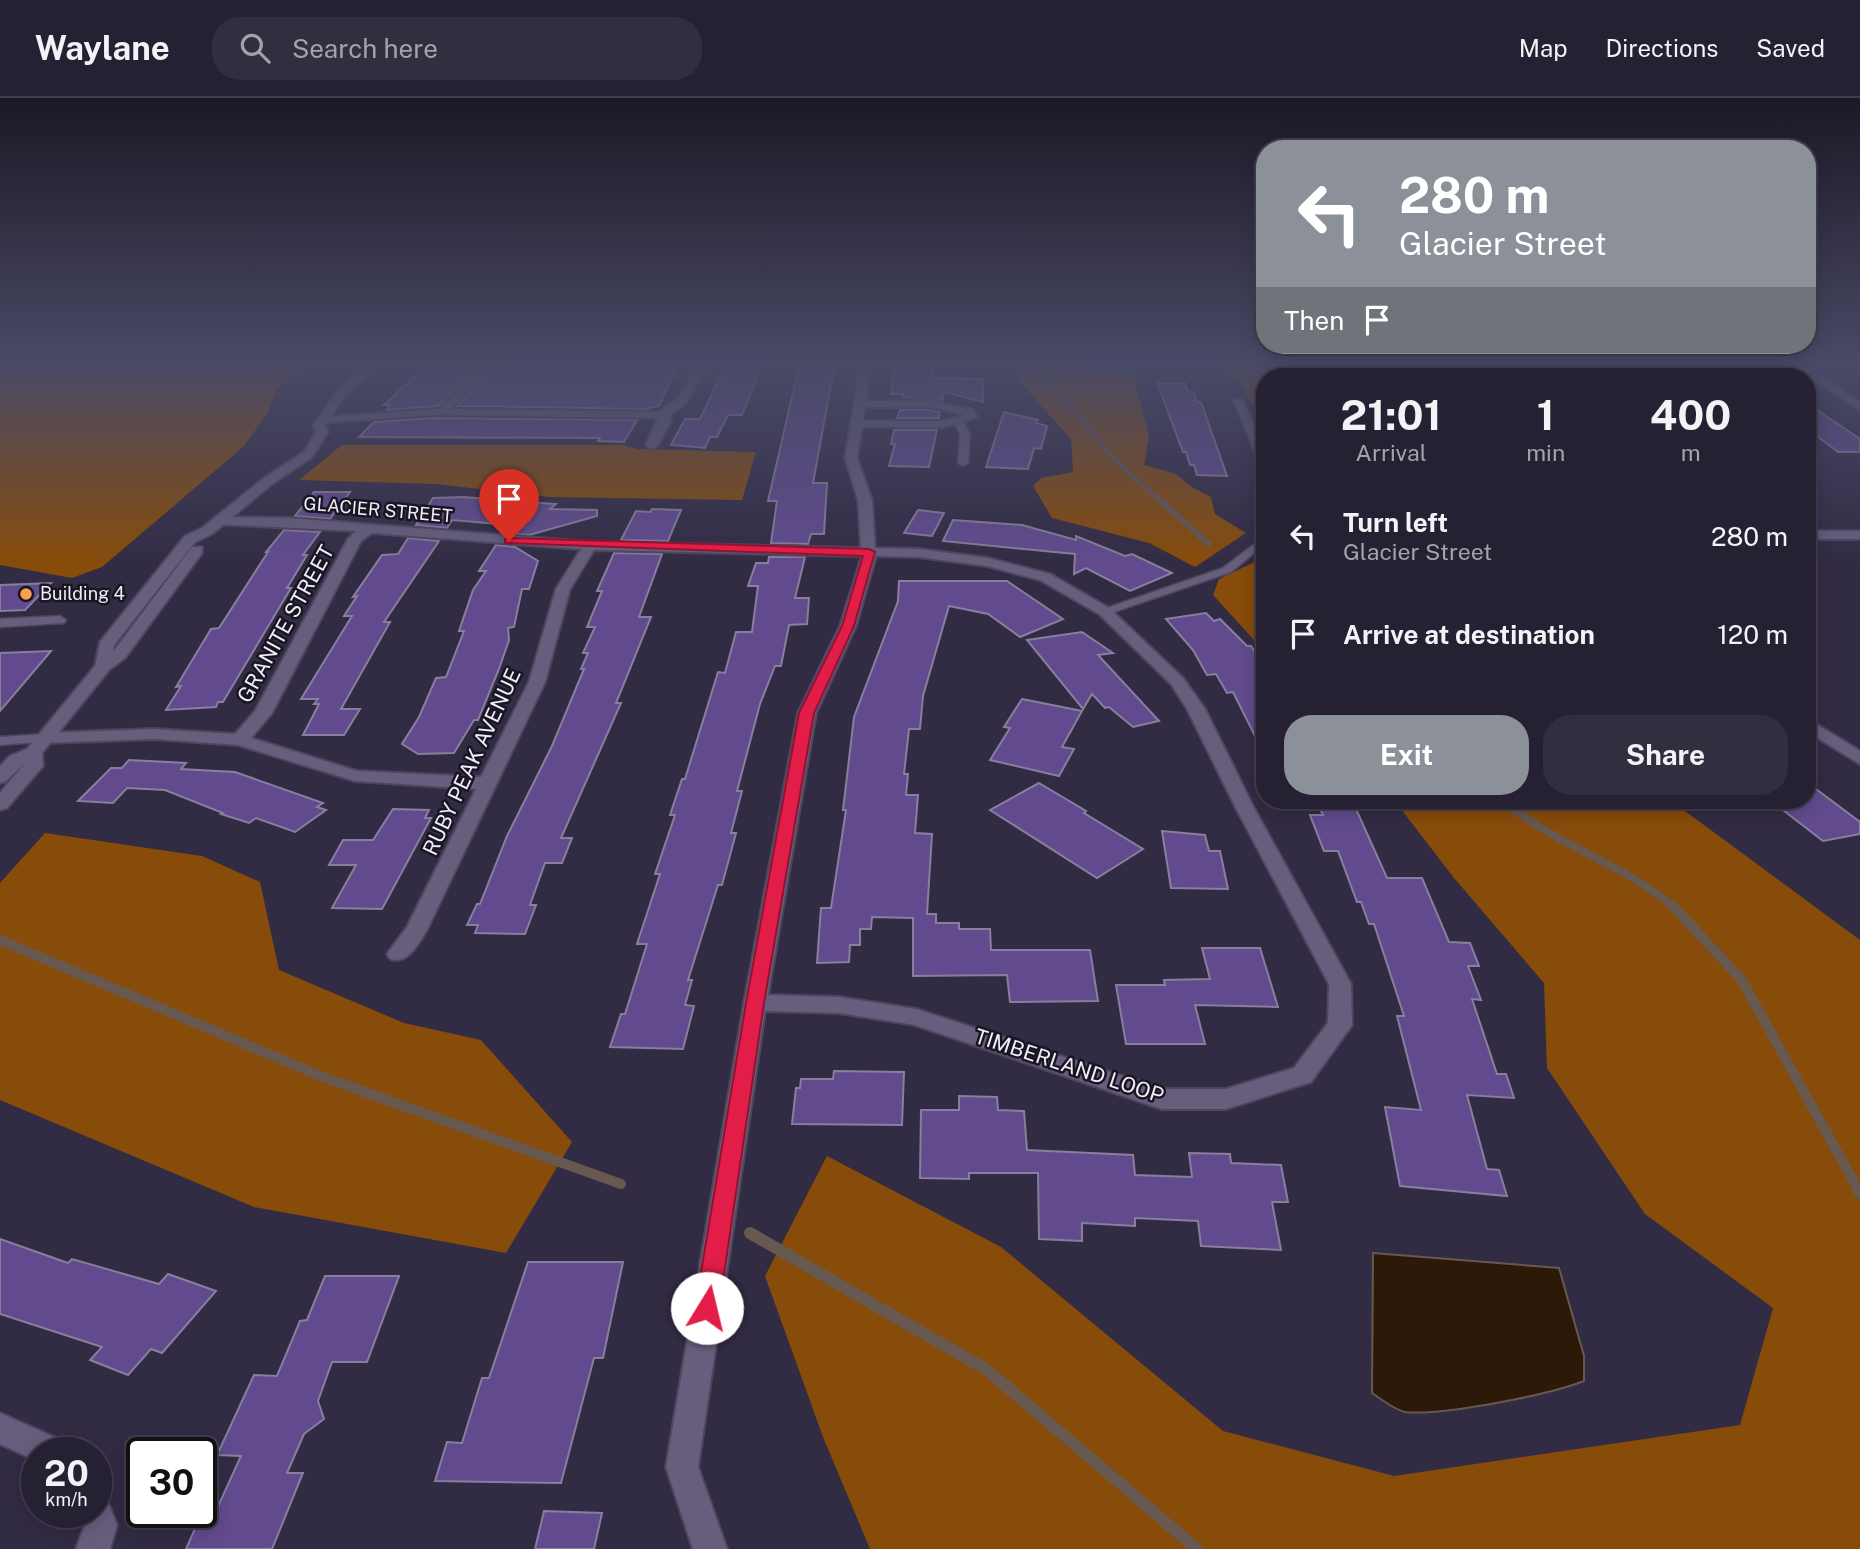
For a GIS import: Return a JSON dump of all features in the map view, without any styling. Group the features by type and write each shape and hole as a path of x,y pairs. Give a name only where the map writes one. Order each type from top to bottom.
{"street":[{"path":"0,777 16,760 33,752 103,667 119,655 167,587 207,538 212,526 268,481 308,454 321,430"},
{"path":"652,445 660,430"},
{"path":"710,1549 682,1467 755,1003 807,713 848,626 869,552 865,500 851,458 856,430"},
{"name":"GLACIER STREET","path":"212,526 289,522 590,546 869,552"},
{"name":"GRANITE STREET","path":"240,740 263,713 355,540 369,528"},
{"path":"1816,535 1860,535"},
{"name":"RUBY PEAK AVENUE","path":"398,954 416,930 537,682 563,589 590,546"},
{"name":"TIMBERLAND LOOP","path":"755,1003 839,1005 916,1017 1162,1099 1226,1099 1302,1075 1340,1025 1340,984 1245,808 1196,709 1177,681 1104,611 1045,577 1017,569 919,553 869,552"},
{"path":"1816,729 1860,759"},
{"path":"45,738 154,734 240,740 355,776 439,783 487,783"},
{"path":"0,804 34,766 33,752"},
{"path":"0,1427 21,1437"},
{"path":"93,1549 100,1528"}],"lane":[{"path":"963,430 965,435 963,463"},
{"path":"1104,611 1227,570 1256,546"},
{"path":"0,624 60,620"},
{"path":"0,741 45,738"}],"shaded area":[{"path":"0,430 256,430 243,447 102,567 72,578 0,565"},
{"path":"1063,430 1147,430 1149,437 1144,465 1176,474 1190,486 1211,497 1215,514 1246,533 1195,567 1149,543 1052,518 1033,486 1041,478 1073,472 1071,439"},
{"path":"342,445 622,445 639,449 756,452 742,500 548,497 437,484 299,480"},
{"path":"1256,561 1256,642 1213,595 1219,579"},
{"path":"1401,809 1682,809 1860,940 1860,1549 870,1549 823,1437 765,1276 827,1156 1001,1247 1223,1431 1394,1476 1740,1425 1773,1308 1645,1214 1547,1068 1544,983 1454,878"},
{"path":"45,833 202,856 260,882 279,970 404,1023 481,1040 572,1142 506,1253 254,1207 0,1100 0,883"},
{"path":"1373,1253 1559,1268 1584,1356 1584,1381 1468,1408 1405,1412 1393,1407 1372,1393"}],"building":[{"path":"366,430 631,430 624,442 598,441 600,438 359,437"},
{"path":"679,430 721,430 717,437 710,437 705,448 671,445"},
{"path":"784,430 823,430 813,483 827,483 824,534 811,534 808,544 771,543 777,501 768,501"},
{"path":"894,430 937,430 929,467 889,466 895,444 891,444"},
{"path":"998,430 1046,430 1041,449 1034,448 1028,469 986,467"},
{"path":"1175,430 1211,430 1227,476 1197,475 1194,465 1190,465 1186,452 1183,452"},
{"path":"1816,430 1846,430 1860,439 1860,452 1838,452 1816,435"},
{"path":"314,492 350,492 330,519 295,516"},
{"path":"463,497 556,504 550,509 597,510 597,516 529,535 505,533 510,525 452,520 447,528 416,525 433,498"},
{"path":"652,509 681,510 668,541 621,540 636,511 650,512"},
{"path":"918,510 944,513 932,536 904,533"},
{"path":"953,520 1022,525 1076,540 1076,536 1125,556 1132,554 1172,573 1130,591 1086,568 1074,574 1075,554 943,541"},
{"path":"284,530 320,532 303,555 307,555 287,588 291,588 223,702 218,702 216,707 166,710 181,686 176,687 211,629 219,628 266,552"},
{"path":"408,538 439,541 384,622 390,622 341,709 360,709 344,735 303,735 319,704 314,704 318,699 301,699 352,616 344,616 357,596 353,597 382,555 398,554"},
{"path":"496,545 515,547 538,561 529,589 522,589 514,627 508,628 509,640 478,720 474,720 454,753 418,754 402,744 419,717 436,678 446,677 464,631 459,631 473,590 486,571 479,571"},
{"path":"614,553 662,554 639,617 651,617 616,703 621,703 561,838 572,838 562,863 545,863 530,905 536,905 525,934 475,933 478,925 467,925 477,904 480,904 507,836 552,746 584,669 581,669 588,653 583,653 595,627 587,627 602,591 597,591"},
{"path":"769,557 805,557 795,598 809,598 807,624 789,625 781,666 775,666 760,704 737,791 742,791 731,833 736,833 722,885 718,885 688,980 692,980 685,1005 694,1006 683,1049 610,1047 621,1014 625,1014 647,944 637,944 660,874 655,874 675,815 670,815 682,779 685,779 718,672 725,673 736,632 752,632 758,586 748,586 756,563 768,563"},
{"path":"899,581 1007,581 1063,619 1020,637 988,614 949,606 923,696 920,729 909,729 904,774 908,774 906,795 918,795 915,833 932,834 927,914 936,914 936,923 959,923 959,929 990,929 991,950 1090,950 1098,1001 1010,1002 1007,975 913,976 913,918 872,917 871,929 860,929 860,945 850,945 849,962 817,963 821,908 831,908 846,810 843,810 854,717 898,601"},
{"name":"Building 4","path":"51,583 25,610 0,611 0,585"},
{"path":"1206,613 1214,621 1220,619 1247,646 1251,646 1256,654 1256,738 1233,692 1227,693 1216,674 1207,675 1193,650 1166,619"},
{"path":"1082,632 1113,653 1098,655 1159,721 1133,727 1109,707 1105,708 1092,694 1083,709 1027,640"},
{"path":"51,651 0,711 0,653"},
{"path":"1022,699 1082,711 1062,747 1074,749 1059,776 990,760 1010,728 1004,727"},
{"path":"129,760 186,763 181,769 235,772 323,803 317,807 326,810 295,832 256,818 249,823 221,814 223,813 165,790 127,788 113,803 78,801 111,768 122,768"},
{"path":"1039,783 1143,849 1097,878 990,810"},
{"path":"1816,789 1860,822 1860,834 1823,841 1782,809 1816,809"},
{"path":"393,809 429,810 425,818 431,818 382,909 332,908 356,865 329,865 343,840 373,840"},
{"path":"1320,809 1356,809 1387,878 1422,878 1449,942 1470,943 1479,966 1468,966 1481,1000 1472,999 1497,1074 1506,1074 1514,1098 1467,1095 1487,1169 1499,1170 1507,1196 1400,1186 1385,1107 1421,1110 1397,1016 1404,1016 1374,924 1369,924 1361,902 1357,902 1338,851 1324,851 1310,815 1323,815"},
{"path":"1162,831 1205,835 1209,851 1220,851 1228,889 1171,888"},
{"path":"1202,948 1260,948 1278,1007 1195,1005 1205,1044 1126,1044 1116,985 1165,985 1164,980 1210,979"},
{"path":"834,1071 904,1072 902,1125 792,1124 796,1088 800,1088 801,1079 833,1079"},
{"path":"959,1096 997,1097 998,1110 1024,1111 1027,1150 1133,1155 1135,1175 1192,1177 1189,1153 1230,1154 1231,1163 1281,1165 1288,1202 1272,1202 1281,1250 1201,1246 1198,1221 1135,1218 1135,1226 1082,1223 1082,1241 1039,1239 1038,1173 969,1173 969,1179 920,1178 921,1110 959,1110"},
{"path":"0,1239 68,1263 72,1259 159,1284 168,1274 216,1291 162,1353 151,1349 128,1375 90,1360 102,1347 0,1314"},
{"path":"528,1262 623,1262 603,1358 594,1358 561,1483 435,1481 447,1442 462,1443 482,1378 489,1378"},
{"path":"325,1276 399,1276 367,1362 332,1362 318,1401 324,1419 304,1434 287,1473 303,1473 272,1549 186,1549 195,1528 217,1528 217,1509 241,1456 217,1455 254,1375 277,1376 300,1321 307,1320"},
{"path":"544,1511 602,1513 594,1549 535,1549"}],"waterway":[{"path":"1089,430 1115,460 1164,504"},
{"path":"1162,502 1209,544"},
{"path":"1514,809 1544,830 1633,878 1674,907"},
{"path":"1674,907 1741,979 1859,1191"},
{"path":"0,940 323,1077 621,1184"},
{"path":"750,1233 987,1370 1197,1549"}],"place":[{"name":"Building 4","path":"26,594"}],"route":[{"path":"509,541 590,546 869,552 869,561 848,626 807,713 755,1003 707,1308"}]}
